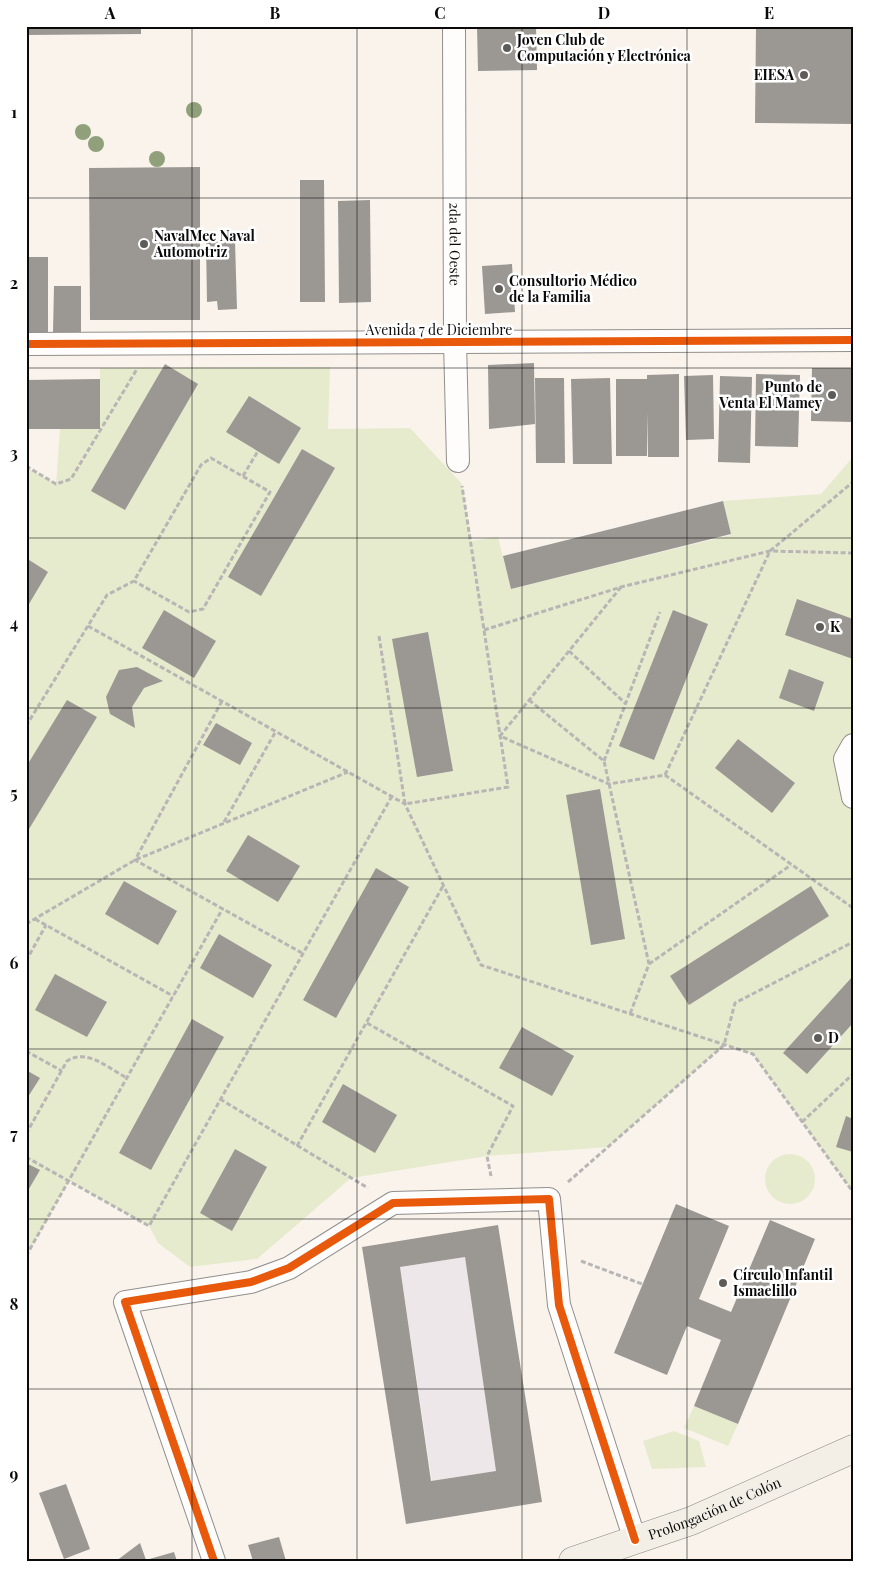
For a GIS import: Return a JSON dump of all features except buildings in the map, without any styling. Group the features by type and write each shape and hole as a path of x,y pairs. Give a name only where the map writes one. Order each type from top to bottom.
{"main road":[{"name":"Prolongación de Colón","path":"573,1561 691,1521 853,1448"}],"street":[{"name":"2da del Oeste","path":"454,26 455,342 458,461"},
{"name":"Avenida 7 de Diciembre","path":"26,344 151,345 853,340"},
{"path":"853,745 845,759 853,797"},
{"path":"214,1561 125,1302 251,1282 270,1275 288,1268 393,1203 495,1202 549,1199 559,1305 635,1540"}],"path":[{"path":"26,466 56,484 71,478 151,345"},
{"path":"243,476 258,451"},
{"path":"26,726 107,595 134,581 201,465 211,458 270,492 203,609 188,612 134,581"},
{"path":"88,626 405,804 508,787 458,461"},
{"path":"666,775 770,552 853,482"},
{"path":"484,630 621,587 770,552 853,553"},
{"path":"500,736 621,587"},
{"path":"630,1014 649,964 604,761 660,612"},
{"path":"379,636 405,804 481,965 753,1054 853,1192"},
{"path":"569,651 626,704"},
{"path":"529,700 604,761"},
{"path":"135,860 222,701"},
{"path":"224,823 276,731"},
{"path":"500,736 610,784 666,775 853,908"},
{"path":"26,924 135,860 349,772"},
{"path":"26,1157 149,1226 392,796"},
{"path":"135,860 302,953"},
{"path":"649,964 791,865"},
{"path":"297,1146 443,886"},
{"path":"26,1256 223,908"},
{"path":"35,919 173,996"},
{"path":"26,961 46,926"},
{"path":"549,1199 724,1045 735,1003 853,942"},
{"path":"367,1023 513,1106 487,1156 495,1202"},
{"path":"26,1051 62,1071"},
{"path":"26,1134 67,1061 76,1056 87,1056 127,1078"},
{"path":"802,1122 853,1074"},
{"path":"220,1100 393,1203"},
{"path":"553,1249 642,1284"}],"shaded area":[{"path":"465,1257 496,1471 432,1481 400,1267"}],"green space":[{"path":"330,367 328,429 410,428 462,484 471,541 498,537 511,589 731,535 723,501 821,494 853,457 853,1192 753,1054 724,1045 608,1147 487,1156 351,1178 257,1259 190,1267 158,1243 149,1226 69,1181 26,1256 26,467 56,484 60,429 100,429 100,368"},
{"path":"785,1154 795,1154 808,1161 815,1174 815,1184 808,1197 795,1204 785,1204 776,1200 769,1193 765,1184 765,1174 769,1165 776,1158"},
{"path":"694,1406 738,1424 728,1446 684,1428"},
{"path":"674,1431 699,1441 706,1467 652,1469 643,1441"}],"cycle path":[{"path":"26,344 853,340"},
{"path":"214,1561 125,1302 251,1282 289,1268 393,1203 549,1199 559,1305 635,1540"}],"place":[{"name":"Joven Club de Computación y Electrónica","path":"507,48"},
{"name":"EIESA","path":"804,75"},
{"name":"NavalMec Naval Automotriz","path":"144,244"},
{"name":"Consultorio Médico de la Familia","path":"499,289"},
{"name":"Punto de Venta El Mamey","path":"832,395"},
{"name":"K","path":"820,627"},
{"name":"D","path":"818,1038"},
{"name":"Círculo Infantil Ismaelillo","path":"723,1283"}]}
